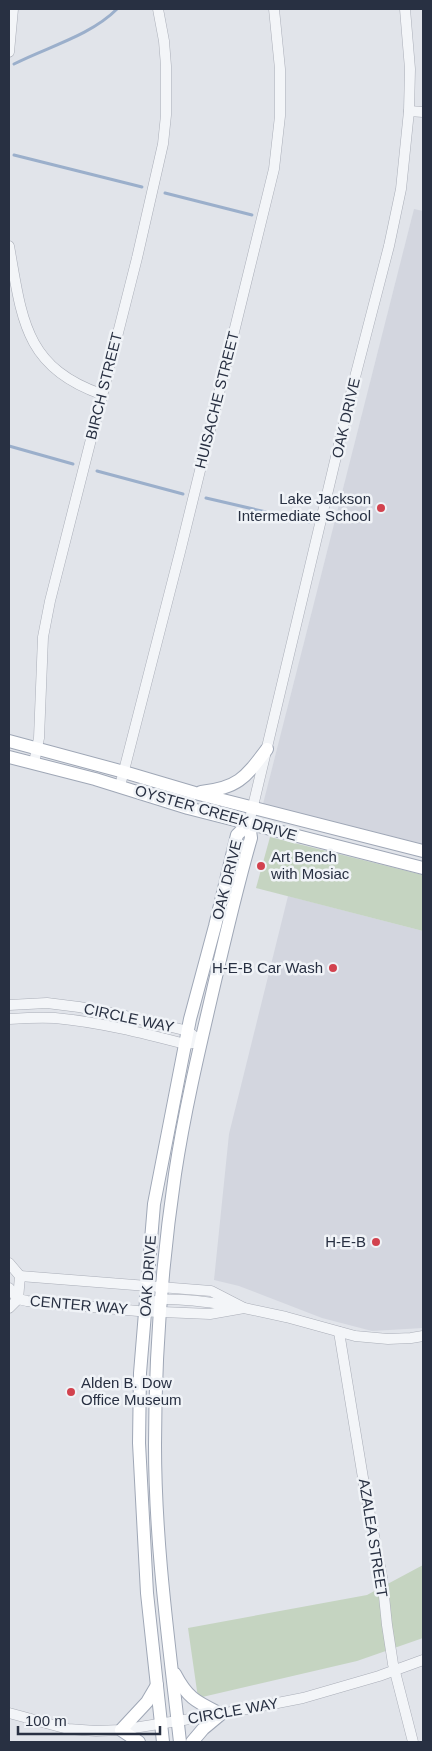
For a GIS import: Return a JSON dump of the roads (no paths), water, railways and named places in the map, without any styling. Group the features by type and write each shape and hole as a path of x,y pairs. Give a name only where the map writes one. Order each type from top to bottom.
{"main road":[{"name":"OYSTER CREEK DRIVE","path":"9,741 195,793 423,850"},
{"path":"195,793 221,790 229,787 248,773 267,749"},
{"name":"OYSTER CREEK DRIVE","path":"9,757 120,786 188,808 423,868"},
{"name":"OAK DRIVE","path":"163,1742 145,1570 139,1443 140,1374 154,1204 185,1044 237,835 249,824"},
{"name":"OAK DRIVE","path":"180,1742 162,1592 157,1517 156,1379 162,1299 168,1225 175,1172 201,1042 251,838 249,824"},
{"path":"171,1667 187,1694 194,1700 221,1714 202,1729 192,1742"},
{"path":"139,1742 121,1730 147,1702 157,1685"}],"street":[{"path":"9,52 13,9"},
{"name":"BIRCH STREET","path":"34,763 37,748 43,637 50,601 163,144 166,115 166,66 158,9"},
{"name":"HUISACHE STREET","path":"120,786 180,552 274,169 280,116 280,69 274,9"},
{"name":"OAK DRIVE","path":"249,824 354,381 389,246 401,189 409,111 410,69 405,9"},
{"path":"409,111 423,112"},
{"path":"9,246 20,310 27,332 37,349 46,362 62,375 78,386 102,394"},
{"name":"CIRCLE WAY","path":"9,1005 48,1003 126,1016 188,1031 201,1042"},
{"name":"CIRCLE WAY","path":"9,1019 54,1018 77,1020 185,1044 201,1042"},
{"path":"9,1263 20,1276 18,1299 9,1308"},
{"path":"9,1287 20,1276"},
{"name":"CENTER WAY","path":"20,1276 147,1286 162,1299 210,1314 244,1308"},
{"name":"CENTER WAY","path":"9,1287 18,1299 26,1301 145,1311 162,1299 211,1291 244,1308 355,1336 388,1339 423,1336"},
{"name":"AZALEA STREET","path":"339,1332 364,1484 382,1578 394,1670 413,1742"},
{"name":"CIRCLE WAY","path":"9,1713 68,1729 121,1730 221,1714 303,1698 423,1660"}],"waterway":[{"path":"14,64 81,34 94,27 117,9"},
{"path":"14,155 142,187"},
{"path":"165,193 252,215"},
{"path":"9,446 73,464"},
{"path":"97,471 183,494"},
{"path":"206,498 309,522"}],"place":[{"name":"Lake Jackson Intermediate School","path":"381,508"},
{"name":"Art Bench with Mosiac","path":"261,866"},
{"name":"H-E-B Car Wash","path":"333,968"},
{"name":"H-E-B","path":"376,1242"},
{"name":"Alden B. Dow Office Museum","path":"71,1392"}]}
